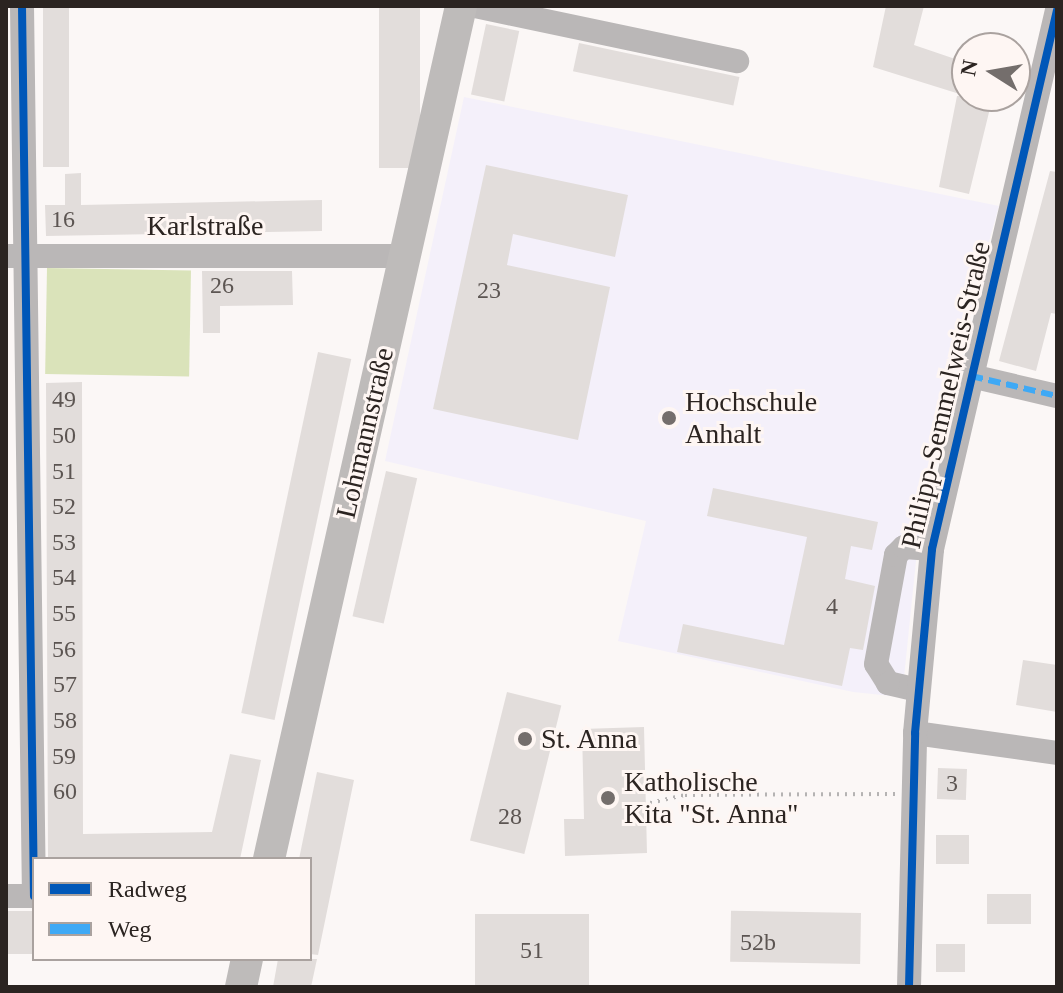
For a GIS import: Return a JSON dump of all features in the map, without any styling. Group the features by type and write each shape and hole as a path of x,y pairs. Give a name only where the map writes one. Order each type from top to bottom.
{"main road":[{"name":"Lohmannstraße","path":"269,857 461,6"},
{"path":"241,987 247,961"}],"street":[{"path":"22,6 15,256 33,857"},
{"path":"475,6 737,61"},
{"name":"Philipp-Semmelweis-Straße","path":"909,987 915,733 932,549 1057,10"},
{"name":"Karlstraße","path":"15,256 404,256"},
{"path":"971,376 1057,396"},
{"path":"918,690 888,683 876,664 896,555 904,547 932,549"},
{"path":"915,733 1057,753"},
{"path":"6,896 32,896"}],"path":[{"path":"650,803 685,795 912,794"}],"shaded area":[{"name":"Hochschule Anhalt","path":"464,97 999,206 952,374 917,551 902,697 853,692 618,641 646,521 385,461"}],"green space":[{"path":"47,268 191,271 189,376 45,374"}],"building":[{"path":"43,6 69,6 69,167 43,167"},
{"path":"379,6 420,6 420,168 379,168"},
{"path":"886,6 924,6 914,45 951,58 951,91 873,67"},
{"path":"486,24 519,31 504,101 471,94"},
{"path":"579,43 739,77 733,105 573,71"},
{"path":"954,112 989,112 969,194 939,187"},
{"path":"486,165 628,195 615,257 513,234 507,265 610,287 578,440 433,409"},
{"path":"1050,171 1057,172 1057,314 1051,313 1036,371 999,361"},
{"path":"81,173 81,205 322,200 322,231 46,236 45,205 65,205 65,174"},
{"path":"202,271 292,271 293,305 220,306 220,333 203,333"},
{"path":"318,352 351,359 275,720 241,713"},
{"path":"82,382 83,834 212,832 230,754 261,760 240,857 48,857 46,383"},
{"path":"386,471 417,478 384,623 352,616"},
{"path":"713,488 878,522 872,550 851,546 845,579 875,586 863,650 850,648 842,686 677,652 683,624 784,645 807,537 707,516"},
{"path":"1023,660 1057,665 1057,712 1016,705"},
{"path":"507,692 561,706 524,854 470,840"},
{"path":"644,727 647,853 565,856 564,819 584,819 582,729"},
{"path":"938,768 967,769 966,800 937,799"},
{"path":"317,772 354,780 318,955 312,954 312,857 299,857"},
{"path":"936,835 969,835 969,864 936,864"},
{"path":"987,894 1031,894 1031,924 987,924"},
{"path":"6,911 32,911 32,954 6,954"},
{"path":"731,911 861,913 860,964 730,962"},
{"path":"475,914 589,914 589,987 475,987"},
{"path":"936,944 965,944 965,972 936,972"},
{"path":"317,959 311,987 273,987 278,961"}],"marked path":[{"path":"971,376 1057,396"}],"cycle path":[{"path":"22,6 33,857"},
{"path":"909,987 915,733 932,549 1057,10"}],"place":[{"name":"Hochschule Anhalt","path":"669,418"},
{"name":"St. Anna","path":"525,739"},
{"name":"Katholische Kita \"St. Anna\"","path":"608,798"}]}
